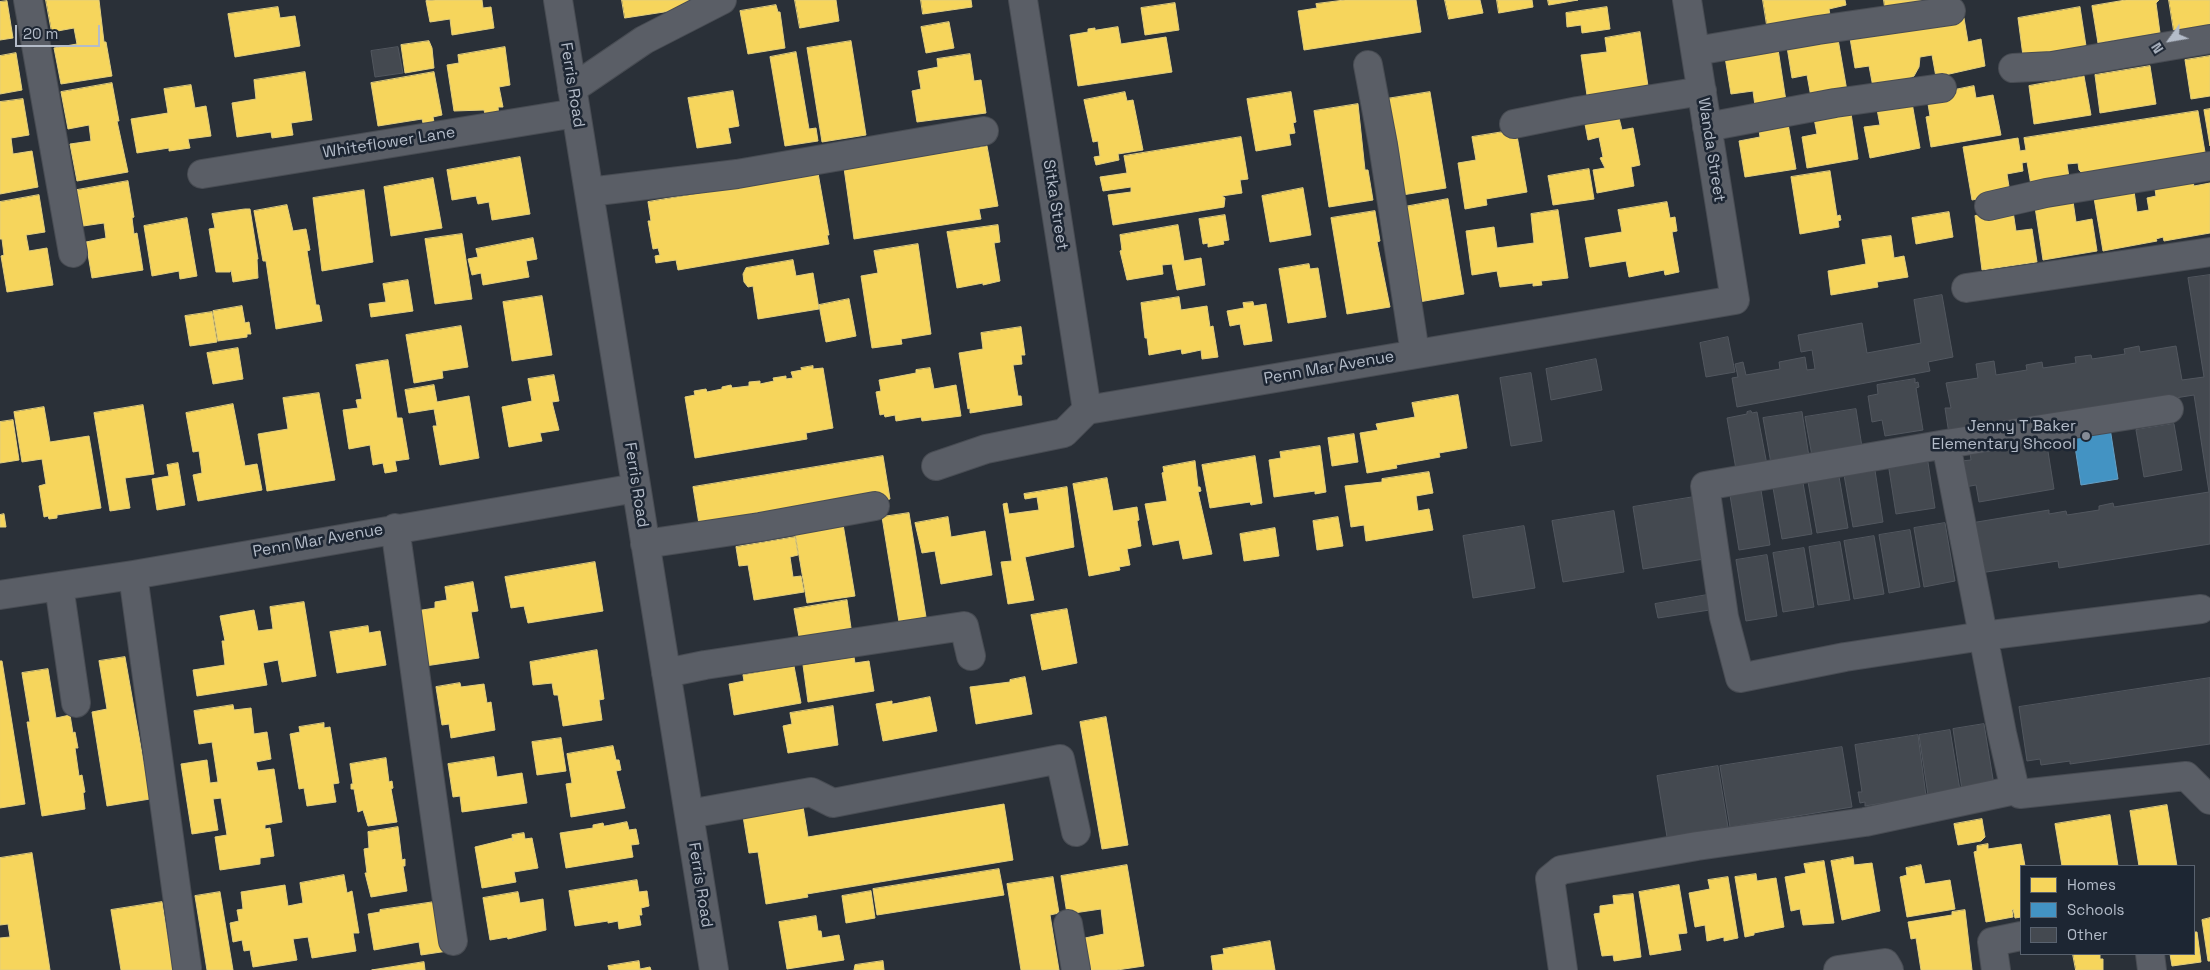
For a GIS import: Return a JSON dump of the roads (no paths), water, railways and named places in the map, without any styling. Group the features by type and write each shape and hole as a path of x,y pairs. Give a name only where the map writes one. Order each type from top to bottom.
{"street":[{"path":"28,0 73,253"},
{"name":"Ferris Road","path":"558,0 714,970"},
{"path":"574,101 644,40 722,0"},
{"name":"Sitka Street","path":"1023,0 1086,410"},
{"name":"Wanda Street","path":"1688,0 1735,300"},
{"path":"1696,51 1818,30 1951,11"},
{"path":"2013,68 2052,66 2210,39"},
{"path":"1368,65 1383,145 1415,353"},
{"path":"1707,127 1835,103 1942,88"},
{"path":"1514,124 1578,111 1702,91"},
{"name":"Whiteflower Lane","path":"202,174 574,101"},
{"path":"589,192 737,174 984,131"},
{"path":"1989,206 2046,193 2210,166"},
{"path":"1966,288 2210,252"},
{"name":"Penn Mar Avenue","path":"1086,410 1735,300"},
{"path":"2169,409 1946,444 1704,486 1724,617 1741,678 1845,657 1983,636 2201,609"},
{"path":"936,466 986,449 1064,433 1086,410"},
{"path":"1946,444 2002,733 2015,790 2020,794 2186,776 2210,800"},
{"name":"Penn Mar Avenue","path":"0,595 133,575 394,528 636,488"},
{"path":"645,544 760,527 875,506"},
{"path":"394,528 418,685 432,801 454,941"},
{"path":"133,575 187,968"},
{"path":"59,586 76,703"},
{"path":"666,672 964,626 971,656"},
{"path":"688,814 811,792 833,803 1060,759 1076,832"},
{"path":"1563,970 1550,879 1561,870 1697,846 1865,822 2015,790"},
{"path":"1068,924 1076,970"},
{"path":"1996,970 1992,942 2020,936"},
{"path":"2150,955 2152,970"},
{"path":"1838,970 1885,963 1889,970"}],"place":[{"name":"Jenny T Baker Elementary Shcool","path":"2086,436"}]}
